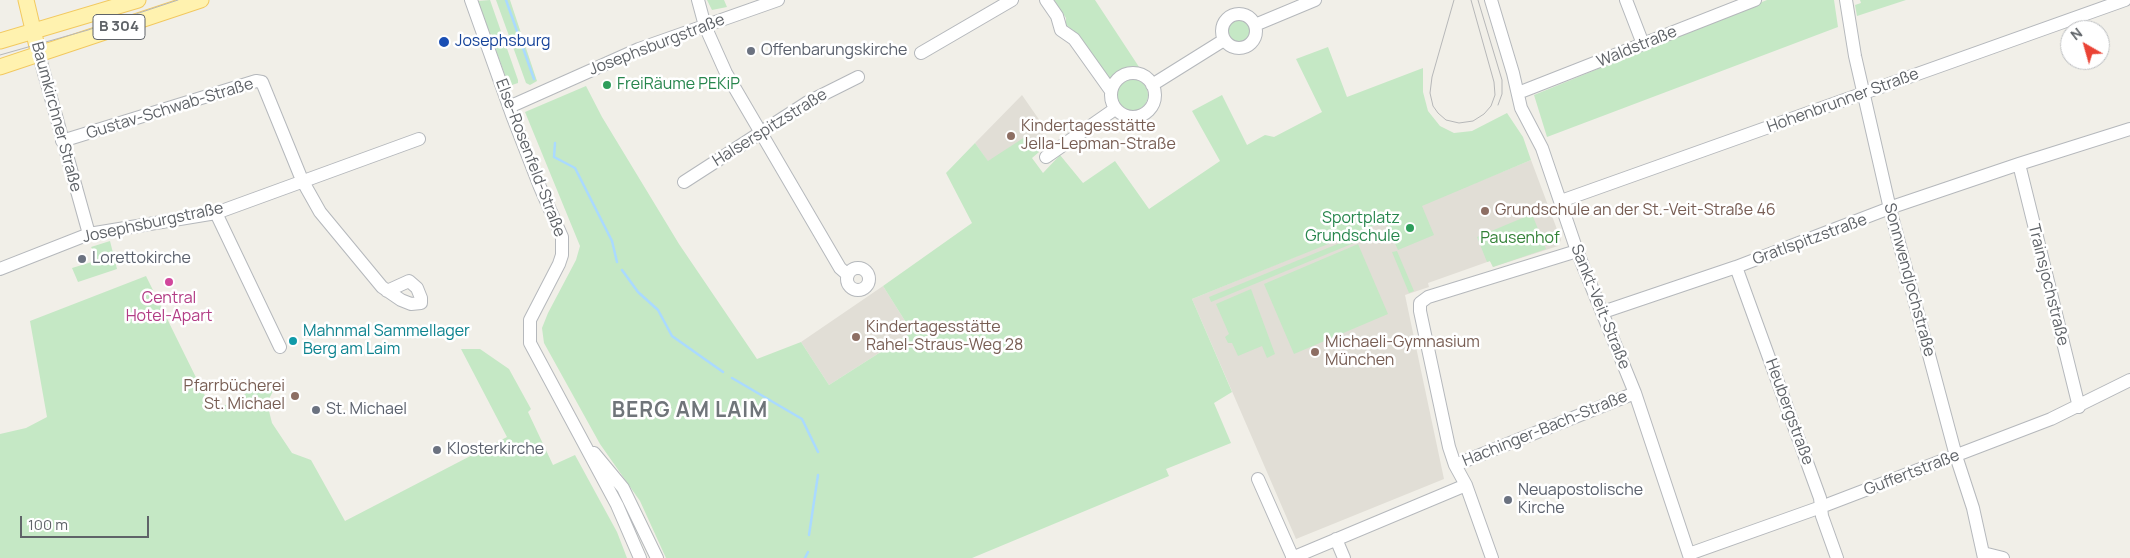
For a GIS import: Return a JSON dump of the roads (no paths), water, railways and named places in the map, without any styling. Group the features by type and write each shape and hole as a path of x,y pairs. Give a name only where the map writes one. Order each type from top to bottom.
{"main road":[{"name":"Baumkirchner Straße","path":"26,0 39,56"},
{"name":"B 304","path":"0,41 138,0"},
{"name":"B 304","path":"0,67 39,56 201,0"}],"street":[{"name":"Else-Rosenfeld-Straße","path":"471,0 509,107 562,237 562,254 530,320 530,343 579,436"},
{"path":"698,0 705,26 726,73 840,268 848,275"},
{"name":"Josephsburgstraße","path":"509,107 639,48 778,0"},
{"path":"921,53 1012,0"},
{"path":"1046,0 1057,16 1061,30 1074,39 1111,91"},
{"path":"1255,25 1315,0"},
{"name":"Sankt-Veit-Straße","path":"1491,0 1521,108 1540,143 1577,251 1635,393 1689,556"},
{"path":"1626,0 1643,44"},
{"name":"Waldstraße","path":"1518,93 1643,44 1736,3 1756,0"},
{"name":"Sonnwendjochstraße","path":"1846,0 1863,93 1890,209 1956,456 1973,508 1983,556"},
{"name":"Hohenbrunner Straße","path":"1561,201 2125,0"},
{"path":"1242,14 1252,20 1255,25 1255,36 1249,45 1238,48 1233,47 1224,40 1223,24 1231,16 1242,14"},
{"path":"1152,85 1224,40"},
{"name":"Baumkirchner Straße","path":"39,56 89,234"},
{"path":"1133,73 1147,78 1152,85 1154,99 1152,106 1144,114 1132,117 1115,109 1111,98 1111,91 1118,78 1133,73"},
{"name":"Halserspitzstraße","path":"684,182 808,102 858,77"},
{"name":"Gustav-Schwab-Straße","path":"62,141 256,81 262,82 302,180"},
{"path":"1046,157 1115,109"},
{"name":"Gratlspitzstraße","path":"1603,312 1736,267 1890,209 2019,164 2130,129"},
{"name":"Josephsburgstraße","path":"0,269 89,234 216,213 302,180 419,139"},
{"name":"Trainsjochstraße","path":"2019,164 2079,407"},
{"path":"302,180 320,212 387,291"},
{"path":"216,213 280,347"},
{"path":"1492,558 1466,485 1455,465 1449,447 1420,311 1420,303 1428,297 1577,251"},
{"name":"Heubergstraße","path":"1736,267 1817,489 1836,558"},
{"name":"Guffertstraße","path":"1689,556 1956,456 2079,407 2130,380"},
{"name":"Hachinger-Bach-Straße","path":"1455,465 1635,393"},
{"path":"579,436 617,505 640,558"},
{"path":"579,436 623,488 657,558"},
{"path":"1258,479 1292,558"},
{"name":"Hachinger-Bach-Straße","path":"1292,558 1466,485"},
{"path":"1336,539 1344,558"},
{"path":"1983,556 2004,558"}],"waterway":[{"path":"506,0 534,79"},
{"path":"555,143 554,157 575,168 612,241 617,262"},
{"path":"622,270 638,292 658,310 672,336 723,372"},
{"path":"732,378 802,419 818,452"},
{"path":"809,535 818,475"},
{"path":"805,558 808,552"}],"tram line":[{"path":"0,55 88,30 178,0"},
{"path":"1454,0 1432,77 1430,93 1433,106 1438,113 1446,120 1459,123 1473,121 1484,114 1491,106 1495,95 1494,82 1471,0"},
{"path":"1478,0 1502,80 1502,94 1498,105"}],"place":[{"name":"Josephsburg","path":"444,42"},
{"name":"Offenbarungskirche","path":"751,51"},
{"name":"FreiRäume PEKiP","path":"607,85"},
{"name":"Kindertagesstätte Jella-Lepman-Straße","path":"1011,136"},
{"name":"Grundschule an der St.-Veit-Straße 46","path":"1485,211"},
{"name":"Sportplatz Grundschule","path":"1410,228"},
{"name":"Lorettokirche","path":"82,259"},
{"name":"Central Hotel-Apart","path":"169,282"},
{"name":"Kindertagesstätte Rahel-Straus-Weg 28","path":"856,337"},
{"name":"Mahnmal Sammellager Berg am Laim","path":"293,341"},
{"name":"Michaeli-Gymnasium München","path":"1315,352"},
{"name":"Pfarrbücherei St. Michael","path":"295,396"},
{"name":"St. Michael","path":"316,410"},
{"name":"Klosterkirche","path":"437,450"},
{"name":"Neuapostolische Kirche","path":"1508,500"}],"district":[{"name":"BERG AM LAIM","path":"690,411"}],"park label":[{"name":"Pausenhof","path":"1520,239"}]}
